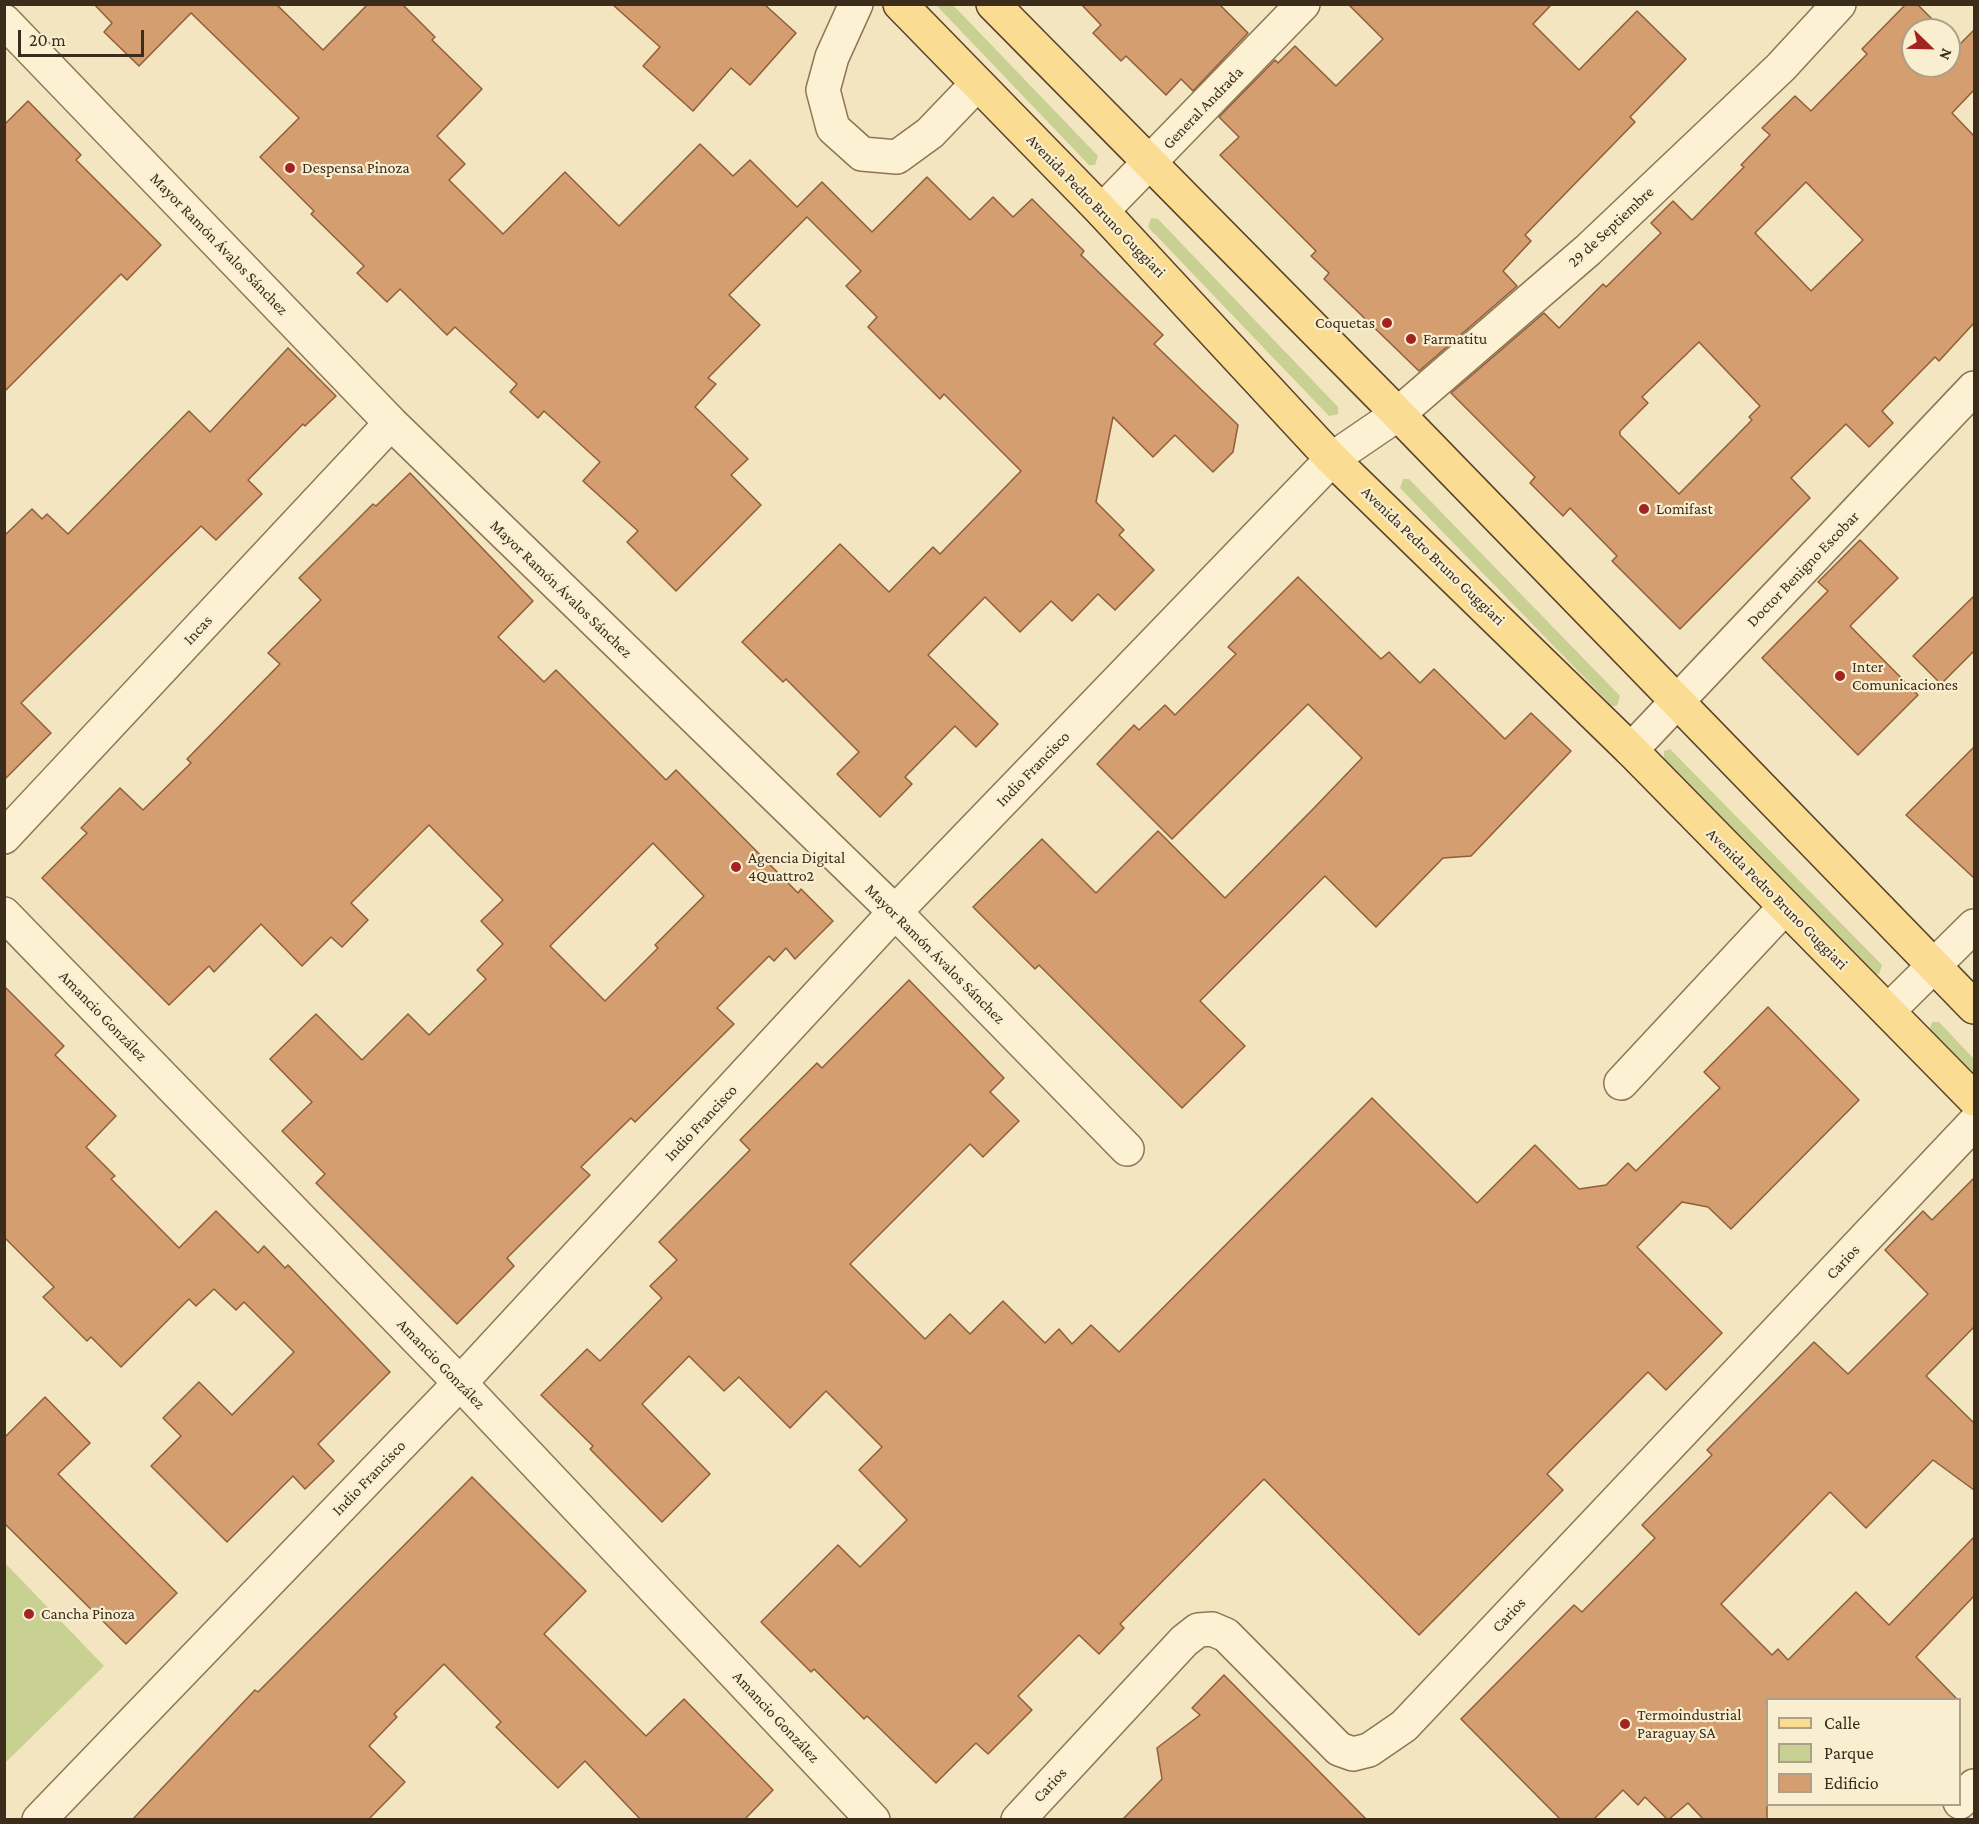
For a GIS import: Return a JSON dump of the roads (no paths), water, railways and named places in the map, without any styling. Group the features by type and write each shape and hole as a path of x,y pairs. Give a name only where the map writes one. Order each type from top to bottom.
{"main road":[{"name":"Avenida Pedro Bruno Guggiari","path":"900,4 1102,211 1332,459 1631,750 1974,1099"},
{"path":"993,4 1398,414 1676,703 1974,1007"}],"street":[{"path":"855,4 832,57 823,90 833,128 862,154 897,157 930,133 977,84"},
{"name":"General Andrada","path":"1102,211 1303,4"},
{"name":"29 de Septiembre","path":"1369,434 1398,414 1588,250 1781,67 1839,4"},
{"name":"Mayor Ramón Ávalos Sánchez","path":"4,21 391,423 895,912 1127,1149"},
{"name":"Doctor Benigno Escobar","path":"1631,750 1974,388"},
{"name":"Incas","path":"4,837 391,423"},
{"name":"Indio Francisco","path":"39,1820 460,1383 895,912 1332,459 1369,434"},
{"path":"1621,1083 1785,907"},
{"name":"Amancio González","path":"4,915 460,1383 873,1820"},
{"path":"1888,1011 1974,926"},
{"name":"Carios","path":"1018,1820 1184,1641 1198,1630 1212,1629 1226,1635 1340,1749 1353,1754 1369,1750 1404,1726 1974,1123"},
{"path":"1961,1800 1974,1786"},
{"path":"1942,1820 1955,1806"}],"place":[{"name":"Despensa Pinoza","path":"290,168"},
{"name":"Coquetas","path":"1387,323"},
{"name":"Farmatitu","path":"1411,339"},
{"name":"Lomifast","path":"1644,509"},
{"name":"Inter Comunicaciones","path":"1840,676"},
{"name":"Agencia Digital 4Quattro2","path":"736,867"},
{"name":"Cancha Pinoza","path":"29,1614"},
{"name":"Termoindustrial Paraguay SA","path":"1625,1724"}]}
